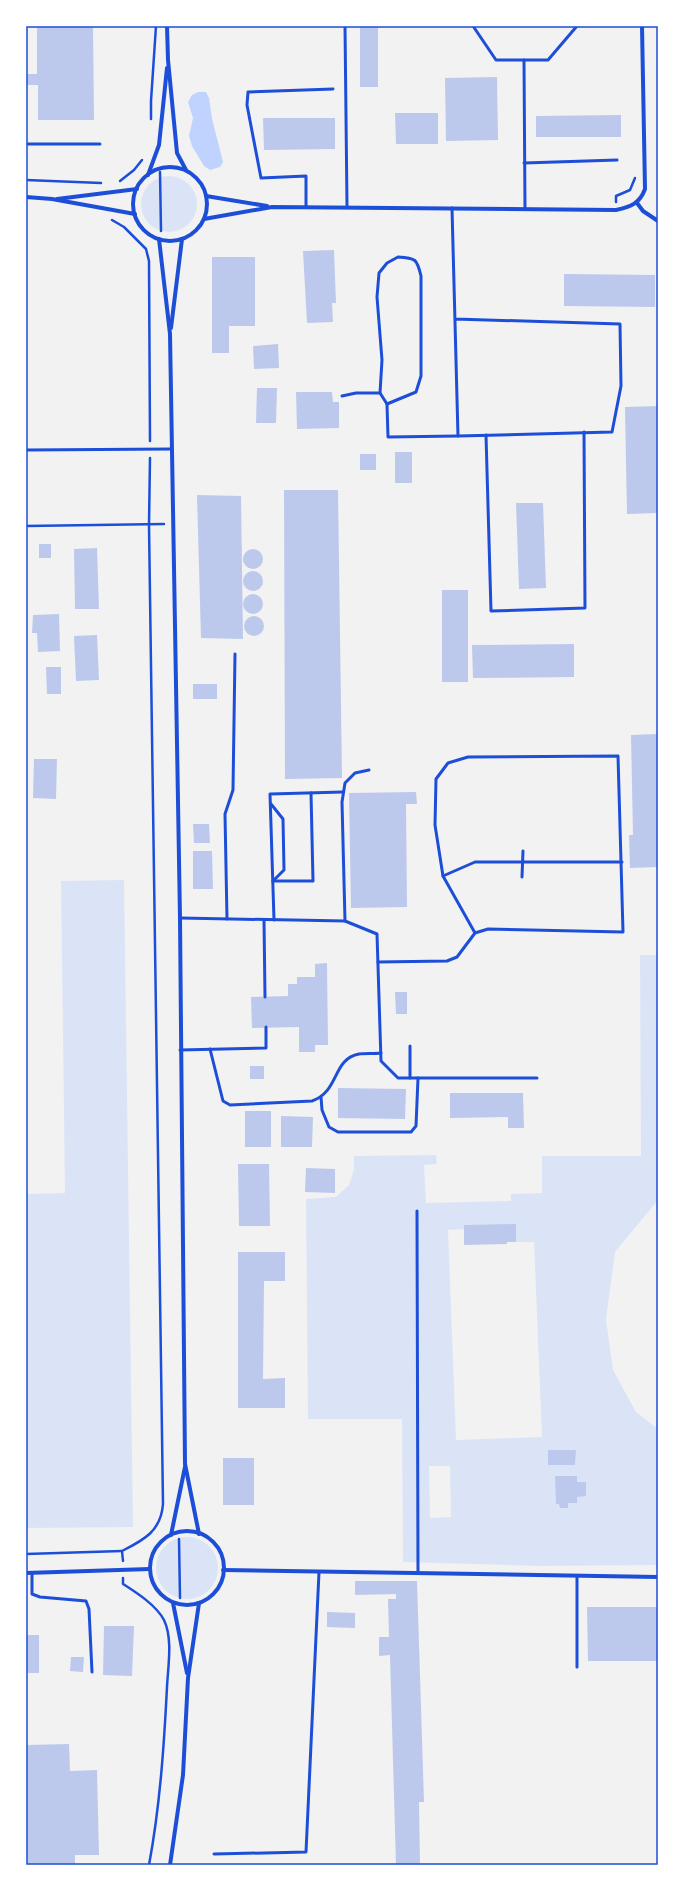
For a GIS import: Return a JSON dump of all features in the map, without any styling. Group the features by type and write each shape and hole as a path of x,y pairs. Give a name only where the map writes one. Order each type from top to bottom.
{"street":[{"path":"167,26 168,60 178,153 186,171"},
{"path":"204,219 272,207 306,206 616,210 628,208 637,203 645,189 642,26"},
{"path":"148,175 160,168 169,167 186,171 196,177 206,196 207,208 204,219 198,228 182,239 160,239 143,228 135,214 134,200 137,189 148,175 159,144 168,60"},
{"path":"52,199 137,189"},
{"path":"206,196 272,207"},
{"path":"26,197 52,199 135,214"},
{"path":"637,203 643,210 658,221"},
{"path":"160,239 170,334 180,918 180,1050 185,1464 199,1534"},
{"path":"170,334 182,239"},
{"path":"171,1535 185,1464"},
{"path":"179,1532 199,1534 210,1540 217,1548 222,1559 223,1570 221,1581 216,1590 208,1598 199,1603 180,1605 173,1603 158,1591 152,1581 150,1569 151,1559 155,1549 162,1541 171,1535 179,1532"},
{"path":"26,1573 150,1569"},
{"path":"223,1570 658,1577"},
{"path":"173,1603 188,1678"},
{"path":"170,1865 183,1775 188,1678 199,1603"}],"lane":[{"path":"345,26 347,206"},
{"path":"473,26 496,60 548,60 577,26"},
{"path":"524,60 525,209"},
{"path":"306,206 306,176 261,178 247,105 248,92 333,89"},
{"path":"26,144 100,144"},
{"path":"524,163 616,160"},
{"path":"452,208 458,436"},
{"path":"387,404 416,392 421,376 421,276 418,263 412,258 398,257 387,263 379,273 377,297 382,360 380,393 387,404 388,437 612,432 621,386 620,324 455,319"},
{"path":"342,396 356,393 380,393"},
{"path":"486,435 490,611 585,608 584,432"},
{"path":"26,450 171,449"},
{"path":"227,919 225,814 233,790 235,654"},
{"path":"378,962 447,961 457,957 475,933 488,930 623,932 618,756 468,757 448,763 436,779 435,825 443,876 475,933"},
{"path":"345,921 342,802 344,783 355,773 369,770"},
{"path":"274,920 270,794 343,792"},
{"path":"273,881 313,881 311,793"},
{"path":"271,803 283,819 284,870 273,881"},
{"path":"522,850 522,877"},
{"path":"443,876 475,862 622,862"},
{"path":"180,918 345,921 377,934 381,1061 398,1078 537,1078"},
{"path":"264,920 265,997"},
{"path":"180,1050 266,1048 266,1027"},
{"path":"410,1046 410,1078"},
{"path":"210,1049 221,1096 223,1101 230,1105 312,1101 322,1097 332,1085 345,1060 358,1054 381,1053"},
{"path":"322,1097 322,1110 329,1127 338,1132 411,1132 416,1126 418,1078"},
{"path":"417,1211 418,1573"},
{"path":"214,1854 306,1852 319,1572"},
{"path":"32,1573 32,1594 40,1597 86,1600 89,1609 92,1672"},
{"path":"577,1576 577,1667"}],"path":[{"path":"151,126 151,101 156,26"},
{"path":"26,180 112,183 123,180 145,158"},
{"path":"160,168 160,239"},
{"path":"616,210 616,196 630,190 635,180 634,172"},
{"path":"112,183 112,192"},
{"path":"26,1554 122,1551 140,1542 151,1532 162,1517 163,1504 149,525 149,261 146,249 124,227 111,219 111,210"},
{"path":"26,526 173,524"},
{"path":"179,1532 180,1605"},
{"path":"122,1551 123,1584 151,1605 163,1619 168,1630 169,1653 163,1757 149,1865"}],"shaded area":[{"path":"169,176 180,178 189,184 195,193 197,204 195,215 189,224 180,230 169,232 158,230 149,224 143,215 141,204 143,193 149,184 158,178"},
{"path":"124,880 133,1527 26,1528 26,1194 65,1193 61,881"},
{"path":"640,955 658,955 658,1200 615,1252 606,1320 613,1370 636,1412 658,1429 658,1565 540,1566 403,1562 402,1419 308,1419 306,1199 336,1197 349,1185 354,1169 354,1156 436,1155 437,1164 424,1165 426,1203 511,1201 511,1194 542,1193 542,1156 641,1156","holes":["464,1225 516,1225 516,1242 534,1242 542,1437 456,1440 448,1230 464,1229","429,1466 450,1466 451,1517 430,1518"]},
{"path":"187,1537 199,1539 209,1546 216,1556 218,1568 216,1580 209,1590 199,1597 187,1599 175,1597 165,1590 158,1580 156,1568 158,1556 165,1546 175,1539"}],"water":[{"path":"198,92 206,92 209,98 212,119 223,162 220,167 210,170 204,166 192,146 189,136 193,118 188,102 192,95"}],"building":[{"path":"37,26 93,26 94,120 38,120 38,85 26,85 26,74 37,74"},
{"path":"360,26 378,26 378,87 360,87"},
{"path":"497,77 498,140 446,141 445,78"},
{"path":"395,113 438,113 438,144 396,144"},
{"path":"621,115 621,137 536,137 536,116"},
{"path":"263,118 335,118 335,149 264,150"},
{"path":"334,250 336,303 332,303 333,322 307,323 303,251"},
{"path":"212,257 255,257 255,326 229,326 229,353 212,353"},
{"path":"564,274 655,275 655,307 564,306"},
{"path":"278,344 279,368 254,369 253,346"},
{"path":"257,388 277,388 276,423 256,423"},
{"path":"296,392 332,392 333,402 339,402 339,428 297,429"},
{"path":"658,406 658,513 627,514 625,407"},
{"path":"395,452 412,452 412,483 395,483"},
{"path":"360,454 376,454 376,470 360,470"},
{"path":"284,490 338,490 342,778 285,779"},
{"path":"197,495 241,496 243,639 201,638"},
{"path":"516,503 543,503 546,588 519,589"},
{"path":"39,544 51,544 51,558 39,558"},
{"path":"97,548 99,609 75,609 74,549"},
{"path":"253,549 260,552 263,559 260,566 253,569 246,566 243,559 246,552"},
{"path":"253,571 260,574 263,581 260,588 253,591 246,588 243,581 246,574"},
{"path":"442,590 468,590 468,682 442,682"},
{"path":"253,594 260,597 263,604 260,611 253,614 246,611 243,604 246,597"},
{"path":"59,614 60,651 38,652 37,633 32,633 33,615"},
{"path":"254,616 261,619 264,626 261,633 254,636 247,633 244,626 247,619"},
{"path":"97,635 99,680 76,681 74,636"},
{"path":"574,644 574,677 473,678 472,645"},
{"path":"46,667 61,667 61,694 47,694"},
{"path":"193,684 217,684 217,699 193,699"},
{"path":"657,734 658,867 630,868 629,835 633,835 631,735"},
{"path":"34,759 57,759 56,799 33,798"},
{"path":"416,792 417,804 406,804 407,907 351,908 349,793"},
{"path":"193,824 209,824 210,843 194,843"},
{"path":"193,851 212,851 213,889 193,889"},
{"path":"327,963 328,1045 315,1045 315,1052 299,1052 299,1027 252,1028 251,997 288,996 288,984 297,984 297,977 315,977 315,964"},
{"path":"395,992 407,992 407,1014 396,1014"},
{"path":"250,1066 264,1066 264,1079 250,1079"},
{"path":"338,1088 406,1089 405,1119 338,1118"},
{"path":"450,1093 523,1093 524,1128 508,1128 508,1117 450,1118"},
{"path":"245,1111 271,1111 271,1147 245,1147"},
{"path":"281,1116 313,1117 312,1147 281,1147"},
{"path":"238,1164 269,1164 270,1226 239,1226"},
{"path":"306,1168 335,1169 335,1193 305,1192"},
{"path":"516,1224 516,1242 507,1242 507,1244 464,1245 464,1225"},
{"path":"238,1252 285,1252 285,1281 264,1281 263,1379 285,1378 285,1408 238,1408"},
{"path":"548,1450 576,1450 575,1465 548,1465"},
{"path":"223,1458 254,1458 254,1505 223,1505"},
{"path":"555,1476 577,1476 577,1482 586,1482 586,1496 577,1497 577,1503 568,1503 568,1508 560,1508 559,1504 556,1504"},
{"path":"355,1581 417,1581 424,1802 419,1802 420,1865 396,1865 390,1655 379,1656 379,1637 389,1637 388,1599 396,1599 396,1594 355,1595"},
{"path":"587,1607 658,1607 658,1661 588,1661"},
{"path":"327,1612 355,1613 355,1628 327,1627"},
{"path":"104,1626 134,1626 132,1676 103,1675"},
{"path":"26,1635 39,1635 39,1673 26,1673"},
{"path":"71,1657 84,1657 83,1672 70,1671"},
{"path":"69,1744 70,1771 97,1770 99,1855 75,1855 75,1865 26,1865 26,1745"}]}
